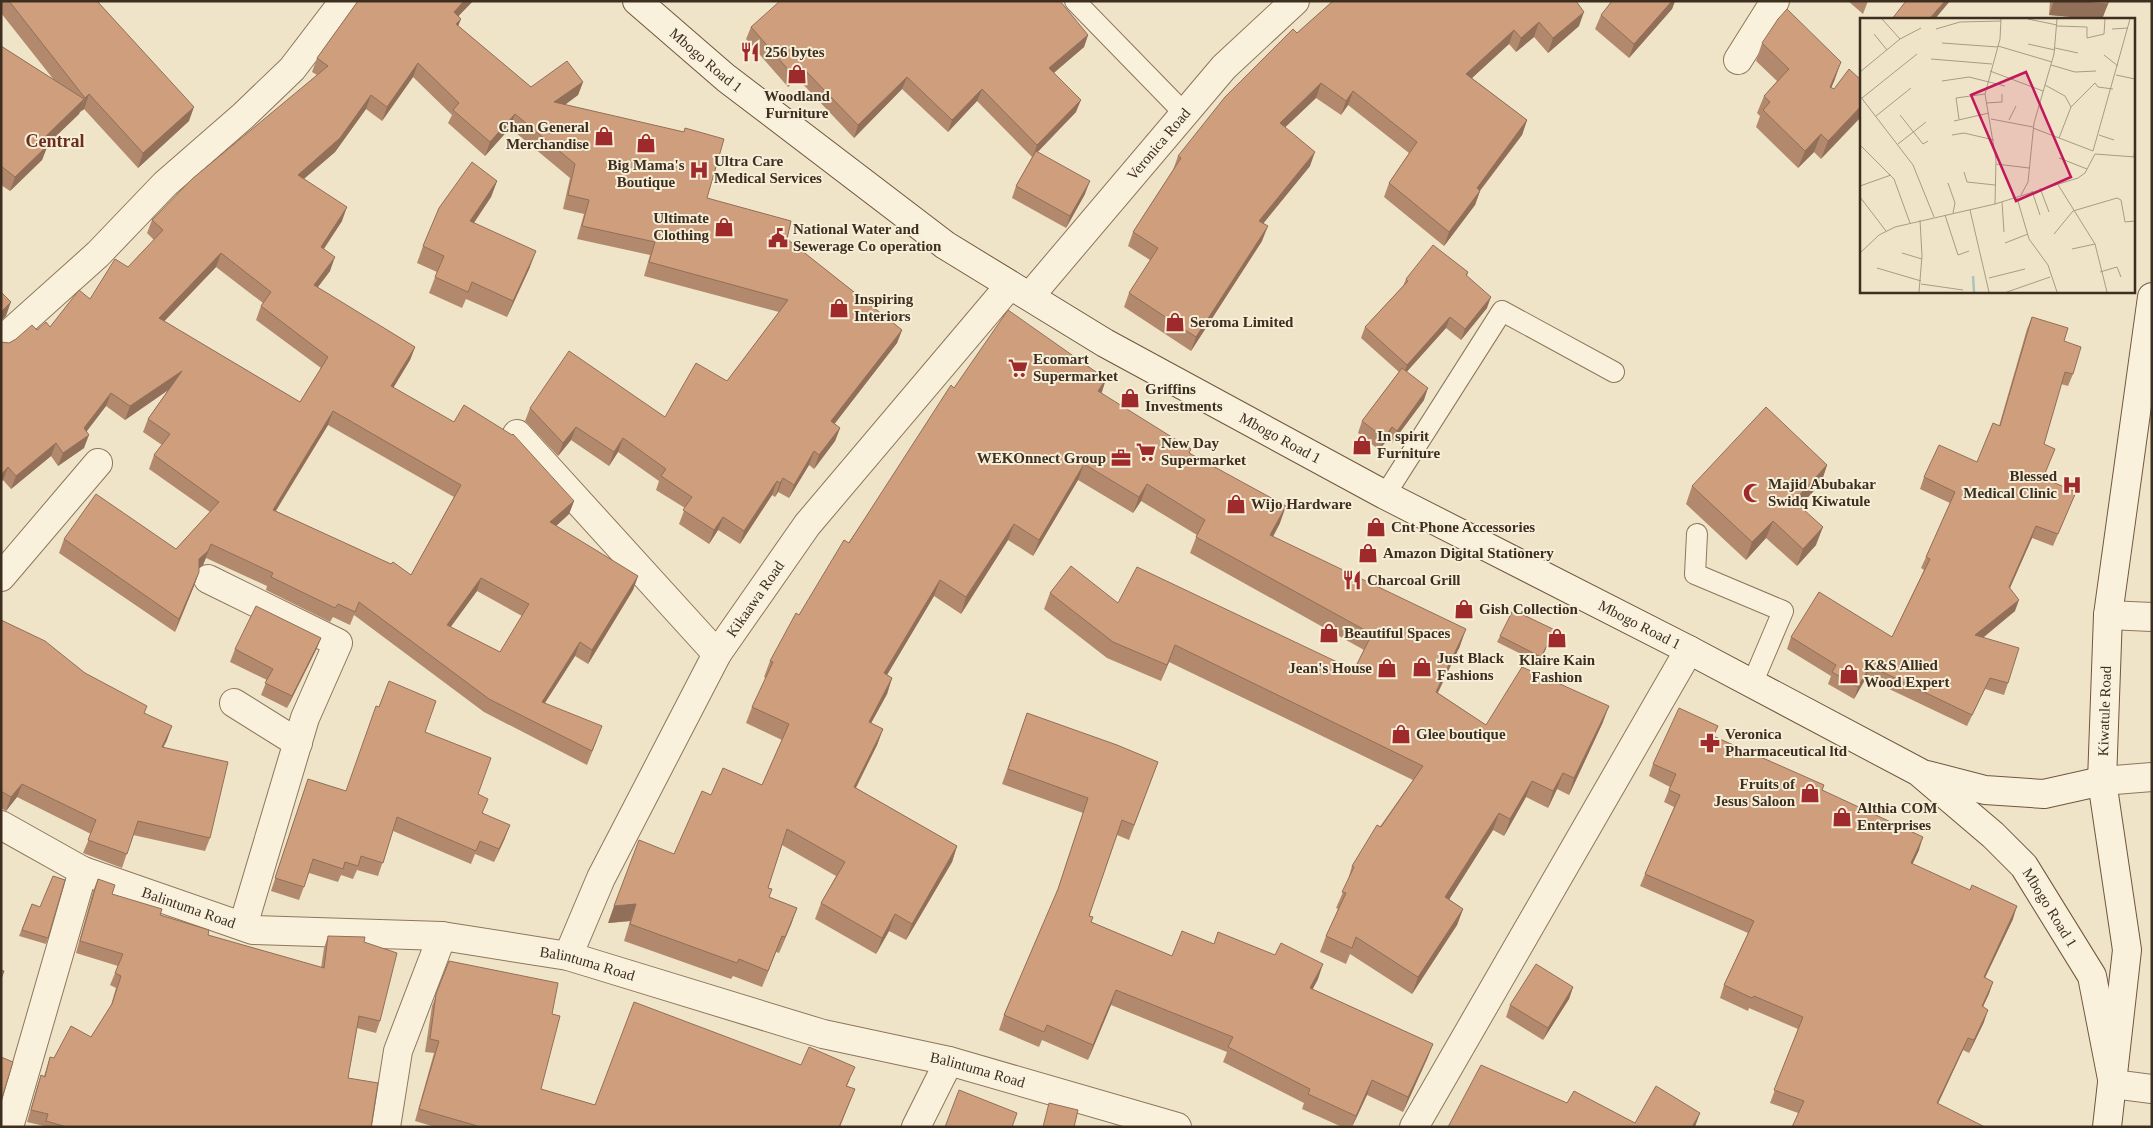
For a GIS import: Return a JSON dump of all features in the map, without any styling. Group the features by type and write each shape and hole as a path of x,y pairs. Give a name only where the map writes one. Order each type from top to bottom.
{"street":[{"path":"1,341 98,254 165,184 243,116 292,69 344,1"},
{"name":"Veronica Road","path":"1020,290 1185,114 1224,67 1295,1"},
{"path":"1738,60 1774,1"},
{"name":"Mbogo Road 1","path":"646,4 726,78 945,246 1105,343 1385,495 1689,650 1919,772 1994,835 2024,866 2088,968 2092,976 2112,1084"},
{"name":"Kikaawa Road","path":"568,956 601,878 717,654 807,525 1020,290"},
{"name":"Kiwatule Road","path":"2107,1127 2127,950 2102,781 2108,615 2152,297"},
{"path":"517,434 717,654"},
{"path":"1,576 98,463"},
{"path":"208,579 338,644 305,718 243,926"},
{"path":"2108,615 2152,617"},
{"path":"1414,1127 1689,650"},
{"path":"234,703 298,743"},
{"name":"Mbogo Road 1","path":"1919,772 1985,790 2044,794 2102,781 2152,777"},
{"name":"Balintuma Road","path":"1,825 83,871 253,930 442,936 568,956 823,1034 949,1060 1159,1124"},
{"path":"9,1127 83,871"},
{"path":"386,1127 398,1051 442,936"},
{"path":"916,1127 949,1060"},
{"path":"2112,1084 2152,1090"}],"lane":[{"path":"1075,1 1185,114"},
{"path":"1385,495 1502,311 1614,372"},
{"path":"1696,534 1695,574 1783,611 1752,684"}],"building":[{"path":"9,1 97,1 194,107 143,153 89,94 85,98"},
{"path":"358,1 464,1 454,12 461,19 456,24 531,87 567,61 583,82 554,102 684,132 685,128 724,139 707,198 791,221 787,239 902,330 831,421 840,428 819,455 814,451 794,485 783,478 780,483 777,481 744,531 723,517 714,530 683,510 692,497 661,476 666,469 623,438 614,452 576,427 563,443 530,408 569,351 665,417 696,363 727,381 788,300 649,262 655,242 582,226 589,200 568,195 575,164 515,114 490,142 453,110 459,103 418,63 387,107 371,95 340,138 298,175 347,207 321,247 335,257 314,285 415,347 391,386 454,422 464,405 513,434 574,501 550,522 638,576 592,650 580,642 542,702 602,726 592,751 489,699 359,602 355,612 338,604 335,608 271,577 273,573 211,544 208,551 199,559 199,572 179,619 64,539 96,494 176,549 219,502 154,455 170,434 148,419 182,371 130,406 111,393 84,428 89,435 63,453 56,443 16,476 8,467 1,475 1,342 9,343 32,325 37,330 46,322 50,327 79,290 90,299 115,259 128,267 163,230 152,220 192,179 328,66 317,58","holes":["221,253 271,292 261,306 328,357 300,402 159,318","333,411 461,485 411,575 393,562 391,564 273,510","481,578 529,604 500,652 447,625"]},
{"path":"780,1 1060,1 1088,35 1049,68 1081,100 1037,145 982,89 952,120 907,77 858,125 801,66 792,74 751,27"},
{"path":"1333,1 1576,1 1584,12 1553,38 1539,22 1521,38 1514,30 1466,74 1527,120 1477,188 1480,191 1449,232 1389,183 1417,142 1353,91 1346,101 1321,83 1280,123 1315,152 1259,221 1268,226 1196,337 1129,293 1158,248 1133,232 1181,158 1178,156 1225,97 1293,29 1297,33"},
{"path":"1612,1 1672,1 1634,44 1601,15"},
{"path":"1906,1 1945,1 1930,18 1893,18"},
{"path":"2069,1 2108,1 2108,4"},
{"path":"1787,9 1841,62 1830,87 1834,89 1849,69 1860,79 1860,107 1828,141 1821,134 1805,151 1763,110 1770,102 1764,96 1789,69 1762,43"},
{"path":"1,46 84,99 42,140 48,145 15,177 1,166"},
{"path":"1036,151 1090,181 1070,216 1016,186"},
{"path":"472,162 497,181 470,221 536,251 513,301 472,282 468,292 435,277 444,256 423,246 439,208"},
{"path":"1433,245 1468,272 1466,275 1491,297 1465,329 1450,317 1407,365 1365,327 1408,281 1406,279"},
{"path":"1,292 11,302 1,312"},
{"path":"1008,310 1106,379 1098,391 1191,449 1189,453 1286,506 1270,535 1466,629 1436,692 1486,725 1522,667 1609,706 1574,778 1563,773 1553,791 1532,781 1510,819 1499,813 1445,897 1463,909 1418,977 1356,937 1352,948 1326,936 1346,893 1342,892 1354,867 1352,866 1377,825 1381,827 1423,766 1175,645 1167,665 1113,642 1050,593 1071,566 1118,603 1137,567 1354,670 1372,634 1196,537 1205,520 1147,484 1139,497 1084,464 1039,540 1014,524 966,597 940,580 884,673 892,678 869,722 883,729 854,787 957,846 912,924 895,914 882,938 821,903 845,862 787,829 768,888 772,889 769,897 797,908 785,937 782,936 768,971 739,959 737,963 630,924 636,904 614,906 639,840 674,854 702,791 711,795 723,768 762,785 789,724 752,707 773,662 770,661 796,613 799,615 844,540 849,543 951,385 954,388"},
{"path":"2032,317 2068,328 2064,341 2081,347 2073,374 2065,372 2044,444 2055,449 2043,478 2076,492 2058,534 2036,526 2009,587 2019,600 1975,635 2019,648 2008,683 1990,678 1972,715 1870,666 1858,687 1832,672 1836,665 1791,637 1819,592 1892,637 1930,559 1926,557 1955,492 1924,477 1939,445 1977,462 1993,423 2000,426"},
{"path":"1402,368 1428,388 1397,431 1392,427 1384,438 1362,421"},
{"name":"Majid Abubakar Swidq Kiwatule","path":"1766,407 1827,465 1794,501 1823,527 1803,549 1773,521 1752,542 1692,486"},
{"path":"256,606 321,638 292,696 265,683 273,669 235,649"},
{"path":"1513,610 1555,630 1541,657 1500,636"},
{"path":"1,620 45,641 85,673 147,706 144,713 172,726 162,747 228,762 210,838 138,821 127,854 88,840 96,820 22,784 11,797 1,791"},
{"path":"389,681 436,701 425,732 491,758 478,794 488,799 482,813 510,825 499,849 480,841 476,851 397,817 383,863 361,856 358,866 345,862 343,869 313,859 304,887 275,878 308,779 346,791 376,706 379,707"},
{"path":"1679,708 1718,726 1713,736 1824,785 1822,790 1923,837 1911,863 1970,890 1972,885 2017,906 1984,977 1993,982 1982,1006 1988,1010 1974,1040 1968,1038 1937,1103 1985,1127 1792,1127 1804,1101 1774,1090 1803,1017 1754,996 1752,998 1724,985 1754,921 1645,874 1680,795 1669,790 1676,774 1653,764"},
{"path":"1027,713 1117,745 1158,762 1134,825 1122,820 1089,916 1093,917 1091,922 1172,956 1182,931 1214,944 1218,932 1275,955 1281,943 1323,964 1310,988 1433,1044 1408,1097 1372,1080 1356,1116 1308,1094 1310,1089 1228,1047 1233,1037 1116,990 1093,1045 1047,1025 1044,1032 1004,1015 1058,889 1088,798 1008,769"},
{"path":"53,876 65,880 48,938 22,930 32,904 40,907"},
{"path":"98,879 115,885 112,894 162,909 160,915 209,930 208,935 324,968 328,936 365,937 364,942 397,953 380,1021 359,1016 348,1078 378,1083 371,1127 67,1127 46,1121 48,1114 31,1110 41,1075 45,1077 50,1057 54,1058 71,1026 91,1037 112,1004 121,976 115,973 123,954 80,941"},
{"path":"449,961 558,983 552,1014 560,1016 541,1089 595,1105 634,1002 801,1065 809,1047 855,1067 846,1086 855,1089 839,1127 481,1127 419,1109 439,1041 430,1039 436,994"},
{"path":"1536,964 1573,987 1548,1028 1510,1005"},
{"path":"1,1057 13,1062 1,1101"},
{"path":"1481,1065 1567,1103 1574,1091 1635,1123 1656,1086 1700,1113 1692,1127 1448,1127"},
{"path":"959,1090 1017,1113 1012,1127 945,1127"},
{"path":"1049,1103 1078,1110 1074,1127 1043,1127"}],"place":[{"name":"256 bytes","path":"750,52"},
{"name":"Woodland Furniture","path":"797,74"},
{"name":"Chan General Merchandise","path":"604,136"},
{"name":"Big Mama's Boutique","path":"646,143"},
{"name":"Ultra Care Medical Services","path":"699,170"},
{"name":"Ultimate Clothing","path":"724,227"},
{"name":"National Water and Sewerage Co operation","path":"778,238"},
{"name":"Inspiring Interiors","path":"839,308"},
{"name":"Seroma Limited","path":"1175,322"},
{"name":"Ecomart Supermarket","path":"1018,368"},
{"name":"Griffins Investments","path":"1130,398"},
{"name":"In spirit Furniture","path":"1362,445"},
{"name":"New Day Supermarket","path":"1146,452"},
{"name":"WEKOnnect Group","path":"1121,458"},
{"name":"Blessed Medical Clinic","path":"2072,485"},
{"name":"Majid Abubakar Swidq Kiwatule","path":"1753,493"},
{"name":"Wijo Hardware","path":"1236,504"},
{"name":"Cnt Phone Accessories","path":"1376,527"},
{"name":"Amazon Digital Stationery","path":"1368,553"},
{"name":"Charcoal Grill","path":"1352,580"},
{"name":"Gish Collection","path":"1464,609"},
{"name":"Beautiful Spaces","path":"1329,633"},
{"name":"Klaire Kain Fashion","path":"1557,638"},
{"name":"Just Black Fashions","path":"1422,667"},
{"name":"Jean's House","path":"1387,668"},
{"name":"K&S Allied Wood Expert","path":"1849,674"},
{"name":"Glee boutique","path":"1401,734"},
{"name":"Veronica Pharmaceutical ltd","path":"1710,743"},
{"name":"Fruits of Jesus Saloon","path":"1810,793"},
{"name":"Althia COM Enterprises","path":"1842,817"}],"district":[{"name":"Central","path":"55,141"}]}
